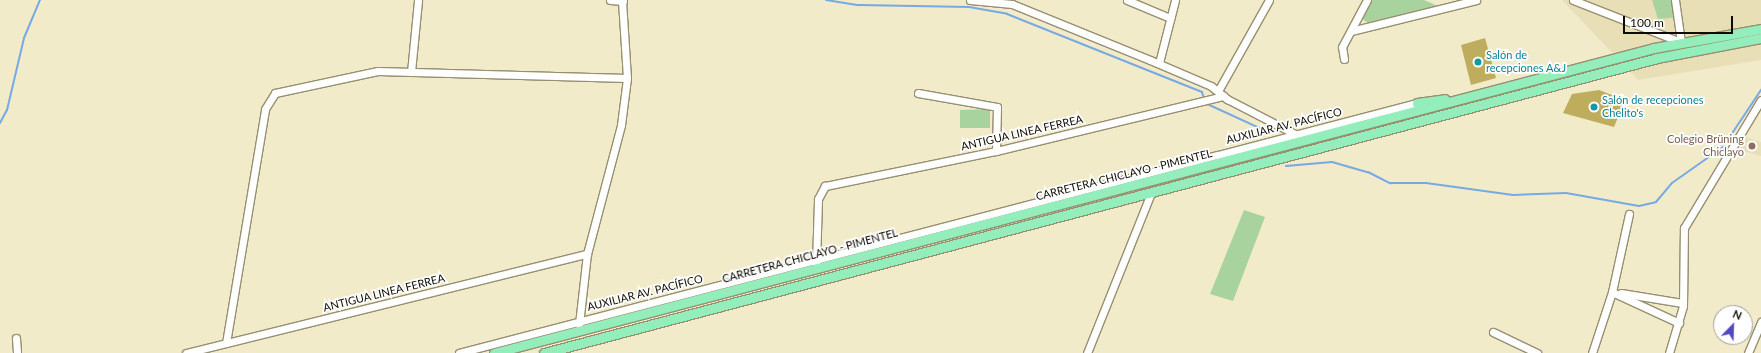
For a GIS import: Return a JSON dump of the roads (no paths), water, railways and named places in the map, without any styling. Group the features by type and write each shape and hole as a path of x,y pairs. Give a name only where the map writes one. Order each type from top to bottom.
{"main road":[{"name":"CARRETERA CHICLAYO - PIMENTEL","path":"494,353 580,326 816,263 1148,181 1681,42 1761,29"},
{"name":"CARRETERA CHICLAYO - PIMENTEL","path":"544,353 1657,58 1761,38"},
{"path":"1418,103 1486,94"},
{"path":"1148,181 1146,186 1151,193"}],"street":[{"path":"410,72 418,0"},
{"path":"580,326 587,254 621,125 627,78 622,0 610,0"},
{"path":"970,0 1012,2 1158,63 1221,93 1308,140"},
{"path":"1128,0 1170,18"},
{"path":"1158,63 1175,0"},
{"path":"1221,93 1269,0"},
{"path":"1344,59 1342,47 1367,0"},
{"path":"1351,31 1476,0"},
{"path":"1573,0 1681,42 1675,0"},
{"path":"226,343 265,109 270,98 275,93 344,76 378,71 627,78"},
{"path":"918,93 997,107 996,152"},
{"name":"ANTIGUA LINEA FERREA","path":"816,263 818,199 825,186 996,152 1221,93"},
{"path":"1669,353 1679,323 1682,303 1684,228 1761,100"},
{"name":"AUXILIAR AV. PACÍFICO","path":"816,263 1418,103"},
{"path":"1087,353 1151,193"},
{"path":"1592,353 1612,292 1629,214"},
{"name":"ANTIGUA LINEA FERREA","path":"186,353 587,254"},
{"path":"1612,292 1682,303"},
{"path":"1612,292 1679,323"},
{"path":"1748,353 1761,322"},
{"name":"AUXILIAR AV. PACÍFICO","path":"459,353 580,326"},
{"path":"1493,332 1537,353"},
{"path":"16,338 17,353"}],"waterway":[{"path":"0,123 7,110 24,38 40,0"},
{"path":"826,0 859,5 969,7 1007,14 1202,92 1204,99"},
{"path":"1286,166 1332,162 1368,172 1390,183 1426,183 1513,195 1566,193 1639,206 1656,202 1672,183 1723,147 1761,90"},
{"path":"1205,103 1264,130"}],"place":[{"name":"Salón de recepciones A&J","path":"1478,62"},
{"name":"Salón de recepciones Chelito's","path":"1594,107"},
{"name":"Colegio Brüning Chiclayo","path":"1752,146"}]}
